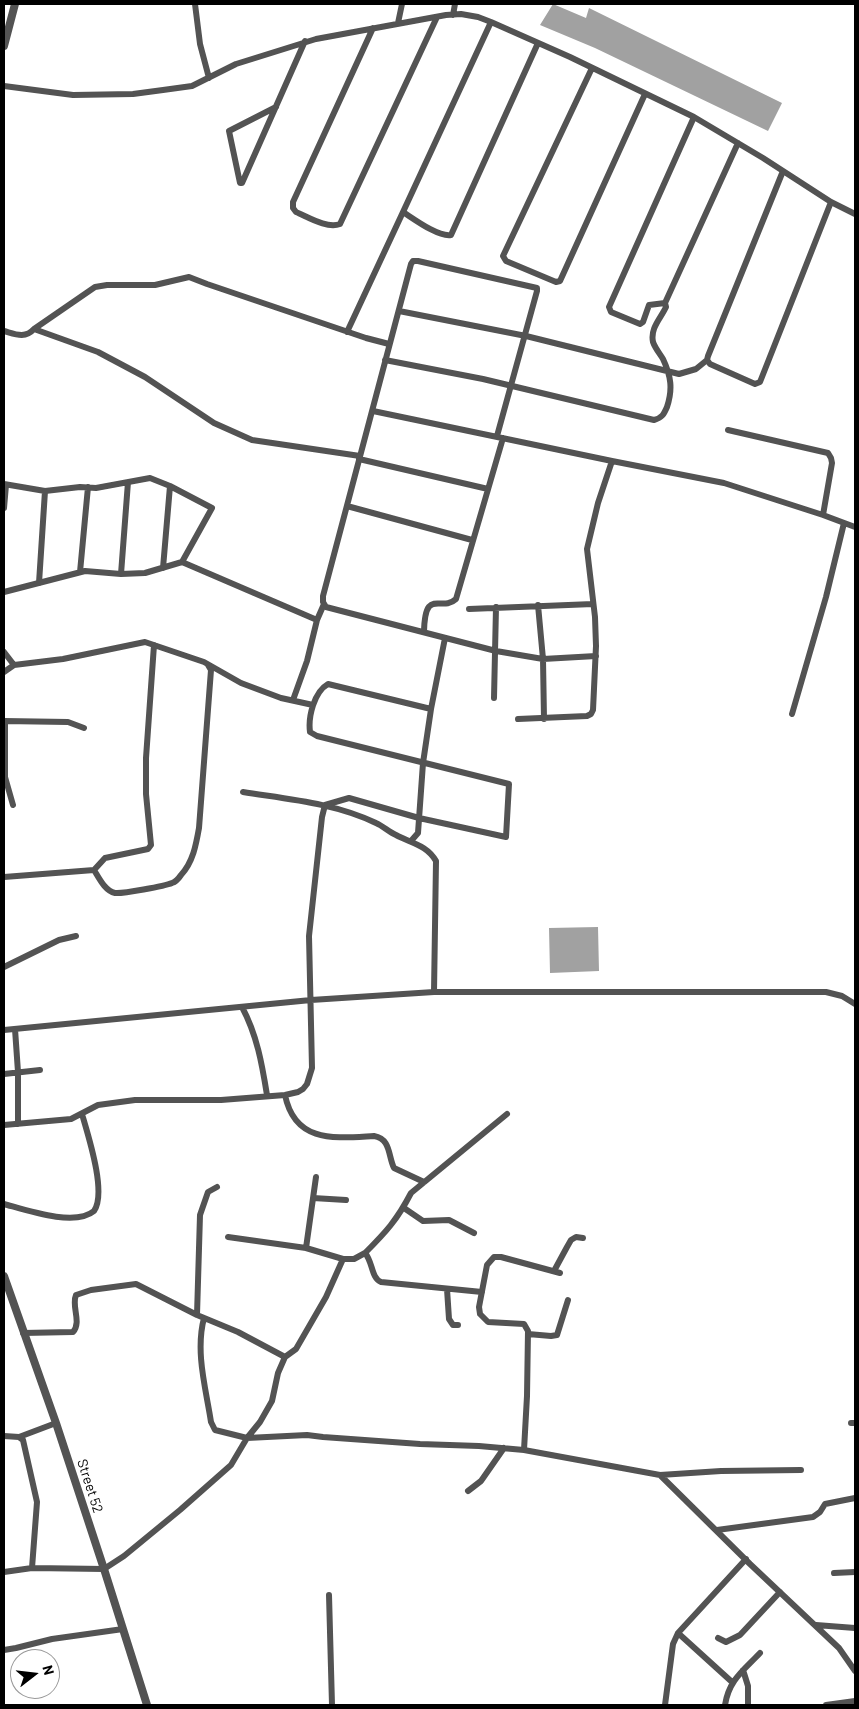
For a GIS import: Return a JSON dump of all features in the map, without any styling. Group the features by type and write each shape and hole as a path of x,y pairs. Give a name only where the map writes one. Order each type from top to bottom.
{"street":[{"path":"4,46 15,4"},
{"path":"195,4 200,44 209,78"},
{"path":"398,23 402,4"},
{"path":"453,15 455,4"},
{"path":"4,86 73,95 133,94 192,86 236,64 305,41 437,16 462,14 491,22 694,117 831,202 855,214"},
{"path":"373,28 293,202 293,208 296,212 328,225 340,224 437,16"},
{"path":"347,332 491,22"},
{"path":"276,107 229,131 240,183 242,183 276,107 305,41"},
{"path":"403,212 426,227 446,236 451,235 538,43"},
{"path":"592,68 503,256 506,261 556,282 560,281 644,94"},
{"path":"665,303 649,305 643,322 640,324 611,312 609,309 694,117"},
{"path":"385,360 654,420 663,417 672,385 653,341 657,324 738,143"},
{"path":"399,311 526,336 668,372 686,373 701,366 707,360 783,171"},
{"path":"707,360 710,364 756,384 760,382 831,202"},
{"path":"293,700 307,661 317,620 324,604 323,596 389,344 411,264 414,261 537,288 538,291 512,387 488,489 456,599 452,602 437,602 429,606 425,616 424,632"},
{"path":"4,332 29,334 96,287 154,285 189,277 347,332 389,344"},
{"path":"34,329 98,352 145,377 214,423 252,440 360,458 488,489"},
{"path":"373,411 612,462 724,483 855,527"},
{"path":"728,430 828,453 832,463 822,515"},
{"path":"518,719 587,716 593,710 596,656 587,549 598,503 612,462"},
{"path":"4,508 5,485 45,491 96,488 150,478 170,486 212,508 182,562"},
{"path":"121,574 128,482"},
{"path":"162,568 170,486"},
{"path":"80,572 88,487"},
{"path":"38,583 45,491"},
{"path":"347,506 472,540"},
{"path":"792,714 826,597 844,523"},
{"path":"4,592 85,571 121,574 145,573 182,562 317,620"},
{"path":"324,604 326,607 496,651 543,659 596,656"},
{"path":"469,609 593,604"},
{"path":"538,605 543,659 544,719"},
{"path":"494,698 496,607"},
{"path":"411,841 418,834 423,763 445,638"},
{"path":"4,672 14,665 63,659 145,642 204,662 241,683 282,698 313,705"},
{"path":"4,877 94,870 106,858 148,848 151,845 146,794 146,758 154,645"},
{"path":"4,652 14,665"},
{"path":"94,870 103,885 115,893 131,892 173,883 186,868 194,852 199,828 211,670 208,665"},
{"path":"326,805 349,798 419,818 506,837 509,784 313,735 310,732 313,705 319,693 328,684 431,709"},
{"path":"13,804 5,777 4,721 68,722 84,728"},
{"path":"243,792 326,805 376,823 396,835 429,850 436,861 434,992"},
{"path":"4,1125 71,1119 98,1105 135,1100 221,1100 285,1095 303,1089 308,1084 311,1076 309,936 322,817 326,805"},
{"path":"4,967 59,940 76,936"},
{"path":"4,1030 311,1000 434,992 826,992 842,996 855,1004"},
{"path":"242,1007 252,1026 258,1047 267,1095"},
{"path":"15,1029 18,1072 18,1124"},
{"path":"4,1074 40,1070"},
{"path":"285,1095 291,1115 315,1134 331,1138 380,1137 386,1142 394,1168 424,1182"},
{"path":"4,1204 55,1218 87,1216 94,1211 97,1203 97,1172 82,1114"},
{"path":"228,1237 306,1248 343,1259 354,1259 365,1253 391,1227 404,1208 411,1193 507,1114"},
{"path":"306,1248 316,1177"},
{"path":"197,1315 200,1215 208,1192 217,1187"},
{"path":"313,1198 346,1200"},
{"path":"404,1208 423,1221 449,1220 474,1233"},
{"path":"524,1450 528,1396 528,1331 524,1324 488,1322 480,1314 479,1307 487,1265 494,1257 501,1257 557,1272 571,1240 576,1236 583,1238"},
{"path":"365,1253 370,1260 378,1281 482,1292"},
{"path":"4,1572 32,1568 104,1569 124,1556 231,1465 272,1401 278,1373 285,1358 296,1350 326,1297 343,1259"},
{"name":"Street 52","path":"4,1276 56,1423 147,1705"},
{"path":"23,1333 73,1332 76,1330 77,1324 74,1301 76,1295 91,1290 130,1284 140,1285 197,1315 238,1332 285,1358"},
{"path":"447,1289 449,1319 453,1324 458,1325"},
{"path":"528,1334 557,1335 560,1331 568,1300"},
{"path":"204,1318 201,1329 201,1358 212,1426 215,1430 247,1438 307,1435 323,1438 524,1450 660,1475 721,1471 801,1470"},
{"path":"4,1436 20,1437 56,1423"},
{"path":"20,1437 25,1445 25,1455 37,1502 32,1568"},
{"path":"468,1491 481,1481 504,1448"},
{"path":"660,1475 839,1648 855,1671"},
{"path":"717,1530 813,1517 820,1512 825,1504 855,1498"},
{"path":"665,1705 673,1644 678,1632 746,1559"},
{"path":"834,1573 855,1572"},
{"path":"718,1638 726,1642 740,1635 780,1592"},
{"path":"329,1595 332,1705"},
{"path":"816,1626 855,1628"},
{"path":"4,1650 58,1638 123,1629"},
{"path":"678,1632 732,1682"},
{"path":"725,1705 727,1692 732,1682 760,1653"},
{"path":"744,1670 748,1686 748,1705"},
{"path":"826,1705 855,1701"}],"shaded area":[{"path":"553,4 586,18 589,8 782,103 768,131 595,48 540,25"},
{"path":"598,927 599,971 550,973 549,928"}]}
